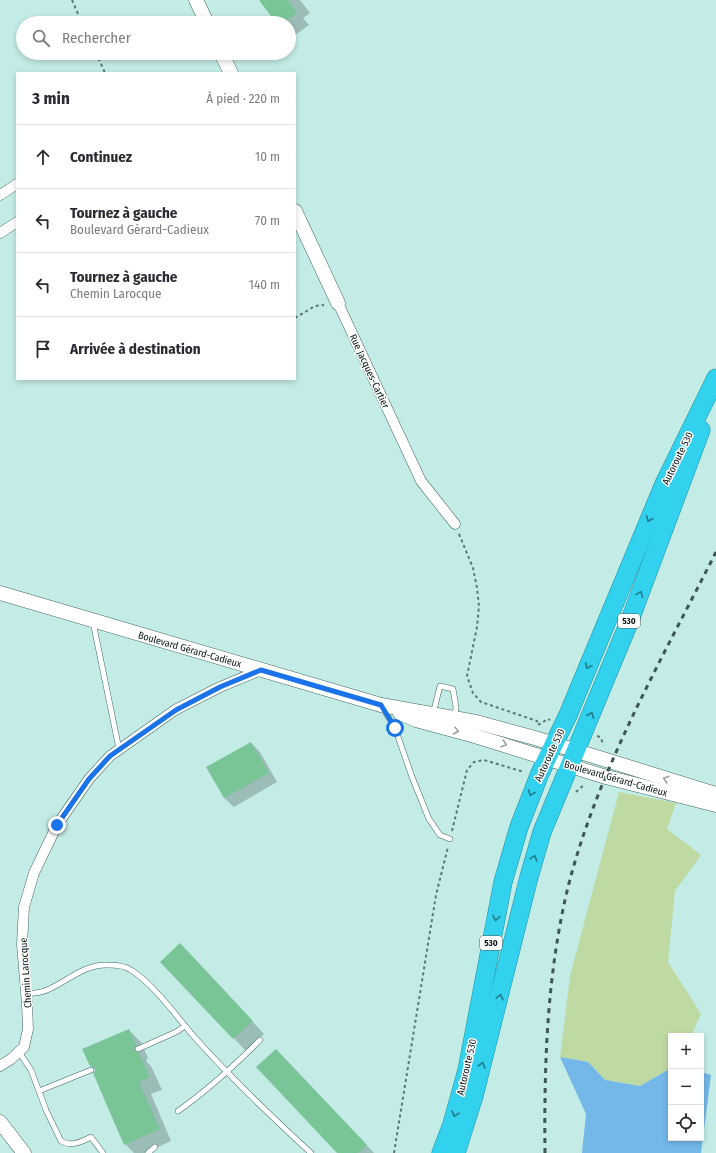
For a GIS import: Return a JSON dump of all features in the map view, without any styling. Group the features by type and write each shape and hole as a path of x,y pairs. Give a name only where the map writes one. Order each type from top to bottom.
{"highway":[{"name":"Autoroute 530","path":"441,1153 452,1124 464,1081 506,866 523,815 550,750 568,715 664,484 716,378"},
{"name":"Autoroute 530","path":"456,1153 469,1116 533,862 547,819 646,577 716,390"}],"main road":[{"path":"196,0 204,16"},
{"path":"224,60 230,72"},
{"name":"Rue Jacques-Cartier","path":"296,212 338,303"},
{"name":"Boulevard Gérard-Cadieux","path":"0,593 381,705 484,724 573,758 716,794"},
{"name":"Boulevard Gérard-Cadieux","path":"381,705 416,720 475,736 550,750"},
{"name":"Boulevard Gérard-Cadieux","path":"573,758 606,776 716,804"},
{"path":"0,1122 24,1153"}],"street":[{"path":"0,195 16,185"},
{"path":"0,233 16,223"},
{"name":"Rue Jacques-Cartier","path":"338,303 421,482 455,524"},
{"name":"Chemin Larocque","path":"0,1066 11,1059 24,1047 28,1029 22,944 24,907 34,873 57,825 89,779 110,756 176,710 220,687 261,670"}],"lane":[{"path":"93,621 119,750"},
{"path":"433,714 440,686 453,689 456,707 454,718"},
{"path":"381,705 395,728 412,777 429,819 440,834 450,839"},
{"path":"26,994 47,990 94,966 109,965 125,967 138,975 152,988 242,1088 311,1153"},
{"path":"138,1049 176,1032 185,1026"},
{"path":"178,1111 197,1098 260,1040"},
{"path":"19,1052 31,1070 46,1110 61,1140 68,1144 91,1137 103,1153"},
{"path":"39,1091 91,1070"},
{"path":"148,1153 155,1147"}],"path":[{"path":"72,0 79,16"},
{"path":"99,60 105,72"},
{"path":"296,317 315,306 338,303"},
{"path":"460,537 473,568 478,597 477,627 467,676 471,688 481,702 537,721 538,725 548,719"},
{"path":"394,1153 436,895 465,774 471,764 484,760 526,773"}],"green space":[{"path":"619,792 676,803 667,829 701,855 675,891 668,962 701,1014 692,1033 668,1033 668,1070 640,1086 605,1080 588,1062 560,1057 570,976"}],"water":[{"path":"560,1057 588,1062 605,1080 640,1086 668,1070 668,1141 703,1141 701,1153 582,1153 586,1114"},
{"path":"704,1073 711,1075 704,1130"}],"building":[{"path":"259,0 288,0 297,13 293,16 271,16"},
{"path":"251,742 269,773 224,798 206,767"},
{"path":"180,943 253,1021 233,1039 160,962"},
{"path":"129,1029 136,1045 134,1048 135,1051 139,1053 150,1077 139,1082 160,1129 124,1145 93,1073 95,1068 90,1066 82,1049"},
{"path":"276,1049 367,1145 358,1153 337,1153 256,1067"}],"railway":[{"path":"545,1153 545,1086 548,1019 555,953 568,887 596,800 614,757 653,674 716,552"}],"route":[{"path":"57,825 89,779 110,756 176,710 220,687 261,670 381,705 395,728"}]}
